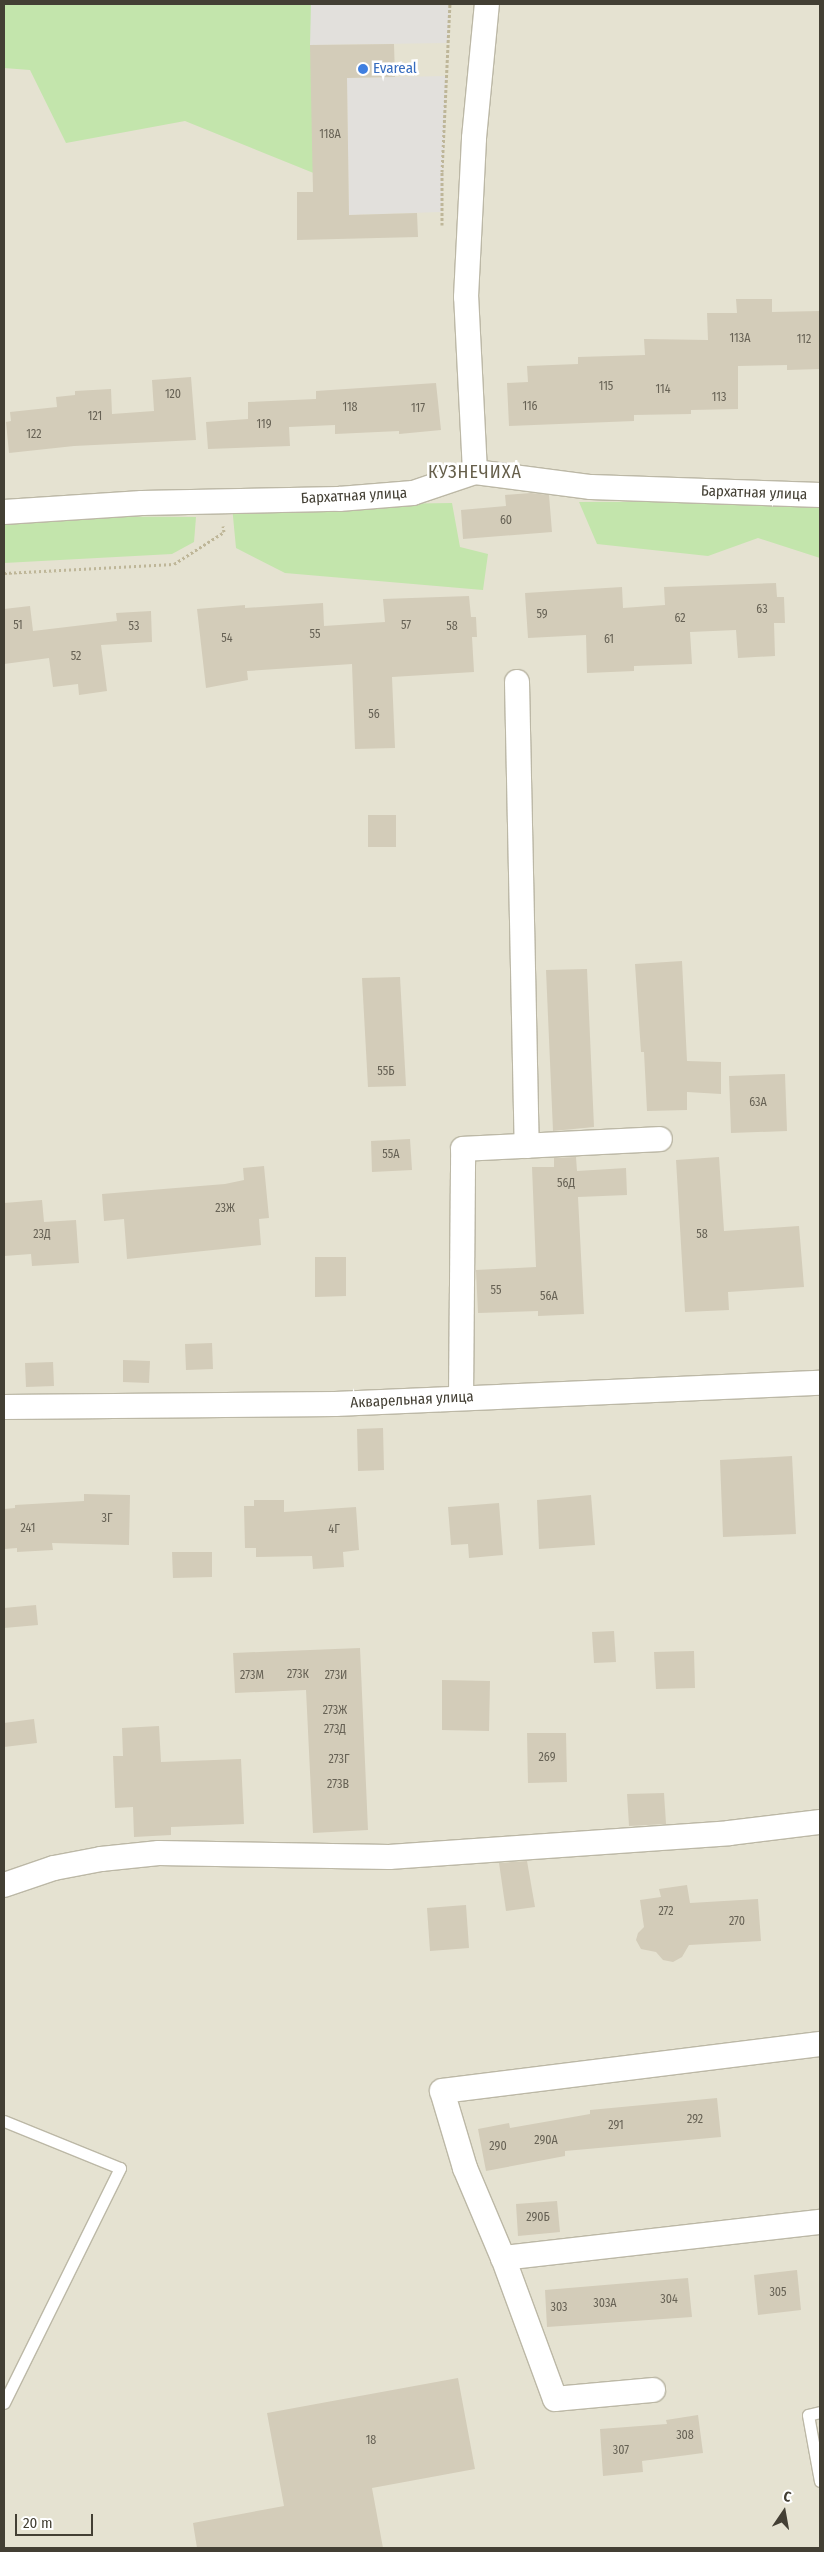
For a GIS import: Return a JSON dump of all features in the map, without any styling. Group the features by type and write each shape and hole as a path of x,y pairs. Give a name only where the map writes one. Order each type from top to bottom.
{"street":[{"path":"475,472 466,297 474,138 488,4"},
{"name":"Бархатная улица","path":"4,512 219,501 339,499 413,493 475,472 591,488 820,495"},
{"path":"517,682 527,1146"},
{"path":"461,1398 463,1149 660,1139"},
{"name":"Акварельная улица","path":"4,1407 335,1404 820,1383"},
{"path":"4,1885 54,1868 101,1859 159,1853 389,1857 729,1833 820,1822"},
{"path":"653,2390 555,2399 504,2258 465,2168 442,2091 820,2044"},
{"path":"504,2258 820,2222"}],"lane":[{"path":"4,2121 120,2168 4,2402"},
{"path":"820,2412 808,2415 820,2481"}],"path":[{"path":"4,573 174,564 224,532 219,501"}],"shaded area":[{"name":"КУЗНЕЧИХА","path":"4,4 820,4 820,2548 4,2548"},
{"path":"311,4 450,4 448,43 310,45"},
{"path":"447,76 442,212 349,215 347,78"}],"green space":[{"path":"4,4 314,4 316,174 185,121 66,143 30,70 4,68"},
{"path":"820,501 820,558 758,538 708,556 597,544 579,502"},
{"path":"452,503 460,547 488,554 483,590 285,573 236,548 232,506"},
{"path":"4,517 196,517 194,542 172,554 4,563"}],"building":[{"path":"394,44 395,77 347,78 349,215 417,213 418,237 297,240 297,192 313,192 310,45"},
{"path":"736,299 772,299 772,312 820,311 820,369 787,370 787,365 738,366 738,409 691,410 691,414 634,415 634,421 509,426 507,383 528,382 527,366 578,364 578,357 645,355 644,339 708,340 707,313 737,313"},
{"path":"191,377 196,440 74,446 9,453 6,422 11,421 10,412 57,407 56,397 75,395 75,391 111,389 112,414 154,411 152,380"},
{"path":"436,383 441,430 399,434 399,431 335,434 335,425 289,427 290,446 208,449 206,422 248,419 248,402 316,399 316,391"},
{"path":"531,493 549,495 552,532 463,539 461,510 506,506 505,495"},
{"path":"776,583 777,597 784,597 785,623 774,623 775,656 738,658 736,630 690,632 692,664 634,666 634,671 587,673 586,635 528,638 525,593 622,587 623,608 665,605 664,587"},
{"path":"469,596 471,617 476,617 477,637 472,637 474,672 392,677 395,748 355,749 352,664 247,671 248,680 206,688 197,609 245,605 245,608 323,603 324,626 385,622 383,599"},
{"path":"30,606 33,631 117,621 116,613 151,611 152,642 101,645 107,691 79,695 78,684 53,687 49,658 4,664 4,609"},
{"path":"368,815 396,815 396,847 368,847"},
{"path":"682,961 687,1061 721,1062 721,1094 687,1092 687,1110 647,1111 644,1052 641,1052 635,964"},
{"path":"587,969 594,1127 553,1131 546,970"},
{"path":"400,977 406,1086 368,1087 362,978"},
{"path":"785,1074 787,1131 731,1133 729,1076"},
{"path":"410,1139 412,1170 372,1172 371,1141"},
{"path":"576,1157 577,1171 626,1168 627,1195 578,1197 584,1314 538,1316 538,1311 478,1313 476,1270 536,1267 532,1167 554,1167 554,1158"},
{"path":"719,1157 724,1231 799,1226 804,1287 728,1292 729,1310 685,1312 676,1160"},
{"path":"264,1166 269,1218 259,1219 261,1245 127,1259 124,1219 104,1221 102,1194 225,1184 244,1180 243,1168"},
{"path":"42,1200 44,1222 76,1220 79,1263 32,1266 31,1254 4,1256 4,1203"},
{"path":"315,1257 346,1257 346,1296 315,1297"},
{"path":"212,1343 213,1369 186,1370 185,1344"},
{"path":"123,1360 150,1361 149,1383 123,1382"},
{"path":"53,1362 54,1386 26,1387 25,1363"},
{"path":"383,1428 384,1470 358,1471 357,1429"},
{"path":"792,1456 796,1534 723,1537 720,1460"},
{"path":"84,1494 130,1495 129,1545 52,1543 53,1550 17,1552 17,1548 4,1549 4,1509 15,1508 15,1505 84,1501"},
{"path":"591,1495 595,1545 539,1549 537,1500"},
{"path":"254,1500 284,1500 284,1512 356,1507 359,1550 343,1552 344,1567 313,1569 312,1556 256,1557 256,1548 245,1548 244,1506 254,1506"},
{"path":"499,1503 503,1555 469,1558 468,1544 451,1545 448,1507"},
{"path":"172,1552 212,1552 212,1577 173,1578"},
{"path":"36,1605 38,1625 4,1628 4,1608"},
{"path":"614,1631 616,1662 594,1663 592,1632"},
{"path":"360,1648 368,1830 313,1833 306,1690 235,1693 233,1653"},
{"path":"694,1651 695,1688 656,1689 654,1652"},
{"path":"442,1680 490,1681 489,1731 442,1730"},
{"path":"34,1719 37,1743 4,1747 4,1723"},
{"path":"159,1726 161,1762 241,1759 244,1824 171,1827 171,1835 134,1837 133,1807 115,1808 113,1756 123,1756 122,1728"},
{"path":"527,1733 566,1733 567,1782 528,1783"},
{"path":"664,1793 666,1824 629,1826 627,1794"},
{"path":"527,1861 535,1907 506,1911 499,1863"},
{"path":"687,1885 690,1903 758,1899 761,1941 689,1945 682,1957 673,1962 663,1960 656,1952 641,1949 636,1940 638,1933 644,1927 640,1900 661,1897 659,1889"},
{"path":"466,1905 469,1948 430,1951 427,1908"},
{"path":"717,2098 721,2137 565,2151 565,2156 486,2171 478,2129 509,2123 510,2128 590,2114 590,2110"},
{"path":"557,2201 560,2232 518,2236 516,2204"},
{"path":"797,2270 801,2310 758,2315 754,2275"},
{"path":"688,2278 692,2317 547,2327 545,2290"},
{"path":"458,2378 475,2469 372,2488 383,2548 197,2548 193,2523 284,2506 267,2413"},
{"path":"698,2415 703,2453 642,2461 643,2472 603,2476 600,2429 667,2424 666,2420"}],"place":[{"name":"Evareal","path":"363,69"}],"district":[{"name":"КУЗНЕЧИХА","path":"475,472"}]}
